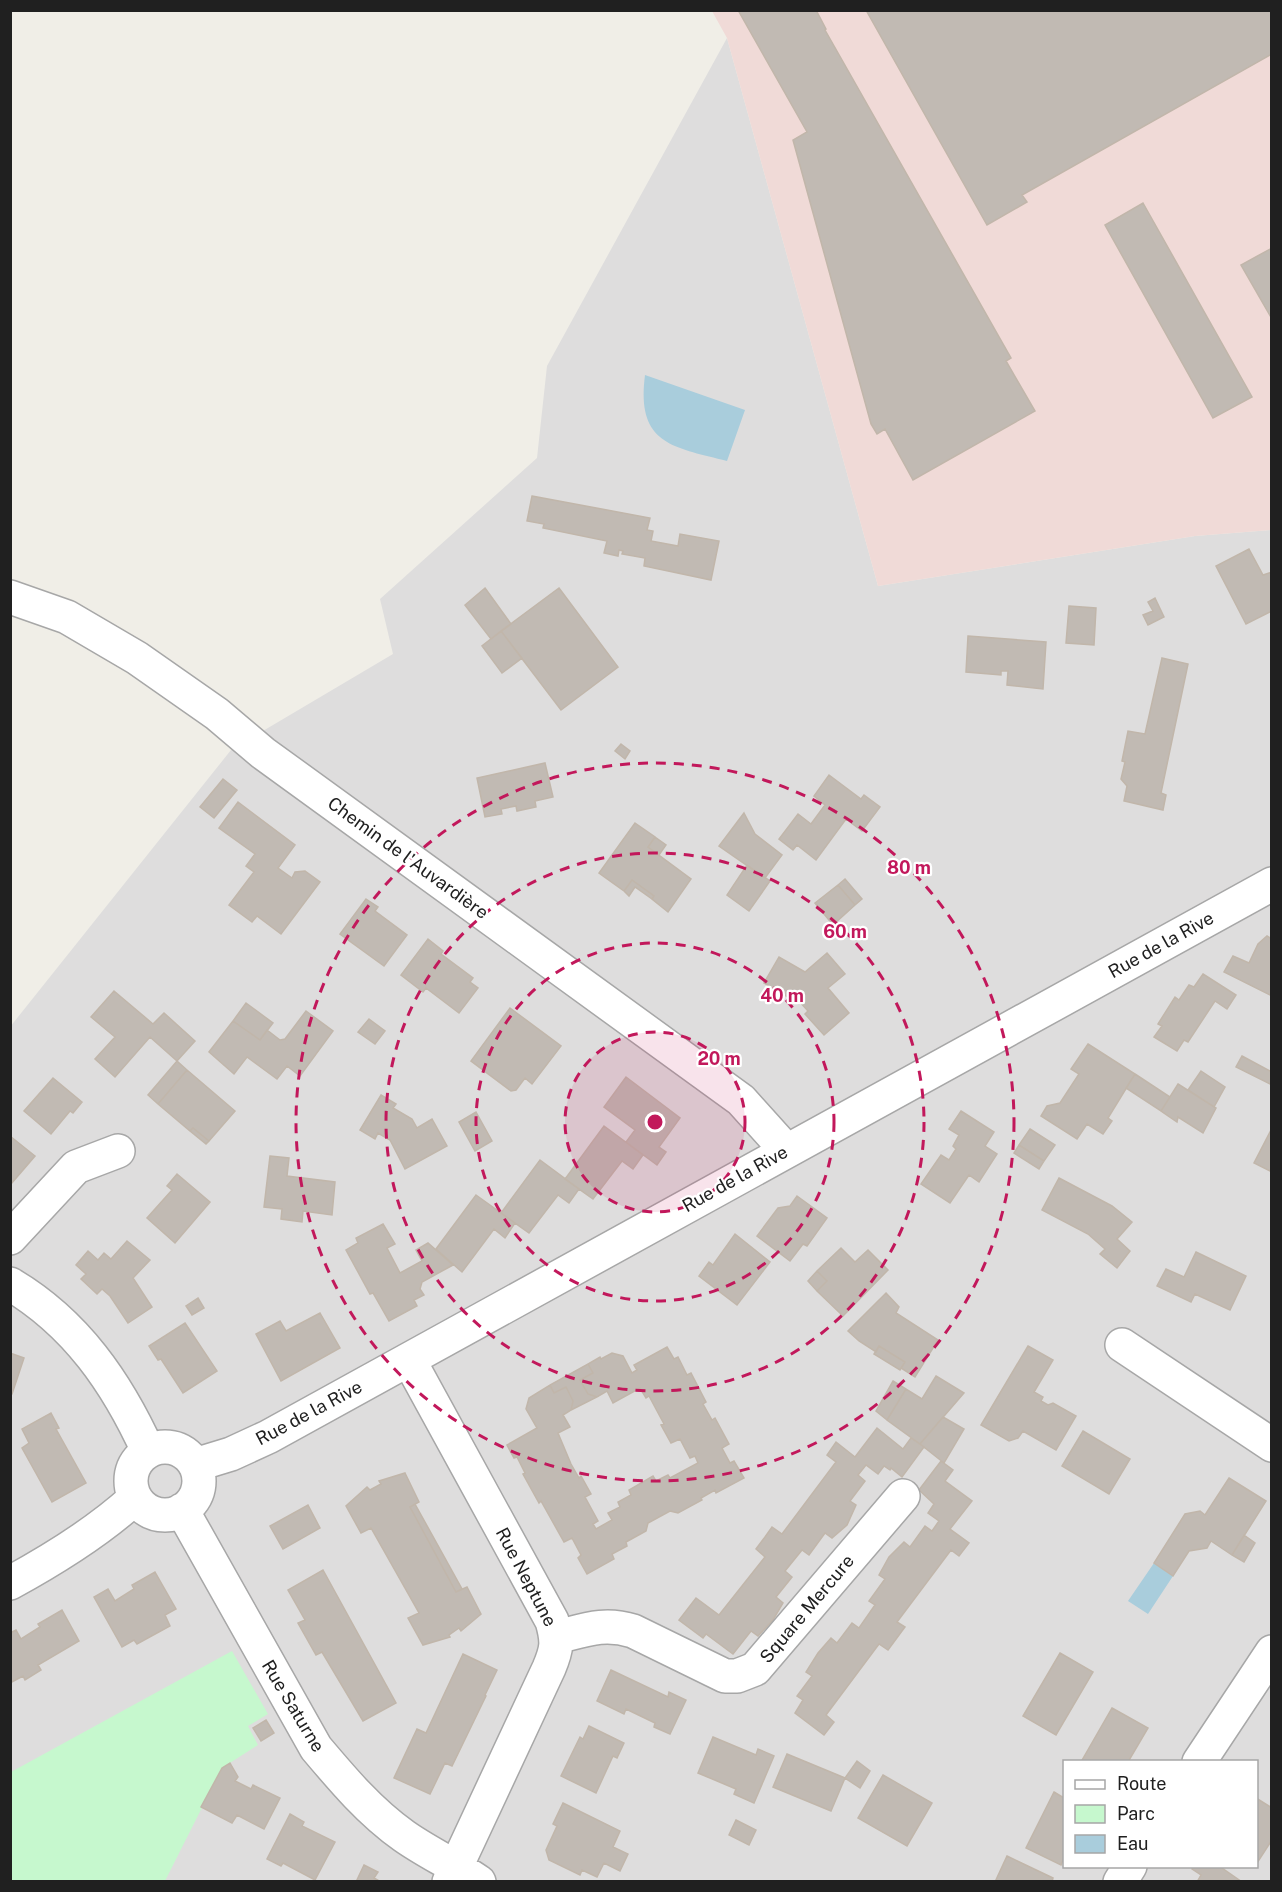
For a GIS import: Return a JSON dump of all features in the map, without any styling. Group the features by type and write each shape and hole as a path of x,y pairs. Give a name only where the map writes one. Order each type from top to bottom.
{"street":[{"name":"Chemin de l'Auvardière","path":"10,597 68,617 137,658 217,714 273,760 741,1100 777,1140 784,1152"},
{"name":"Rue de la Rive","path":"195,1465 231,1454 268,1437 1272,884"},
{"path":"10,1238 76,1167 118,1151"},
{"path":"10,1284 47,1309 88,1350 130,1411 148,1451"},
{"path":"1122,1345 1272,1445"},
{"name":"Rue Neptune","path":"409,1360 552,1622 557,1637 556,1652 461,1876"},
{"path":"158,1447 169,1447 179,1450 195,1465 199,1485 190,1504 182,1510 165,1515 156,1514 141,1506 135,1498 132,1490 132,1472 135,1463 148,1451 158,1447"},
{"name":"Square Mercure","path":"557,1637 605,1625 619,1626 633,1630 724,1676 737,1676 756,1669 903,1496"},
{"path":"10,1583 46,1563 101,1527 135,1498"},
{"name":"Rue Saturne","path":"182,1510 316,1748 382,1819 461,1876"},
{"path":"1200,1760 1272,1652"},
{"path":"1120,1881 1129,1868"}],"shaded area":[{"path":"712,11 1271,11 1271,530 1195,536 878,586 727,38"},
{"path":"727,38 878,586 1195,536 1271,530 1271,1881 11,1881 10,1027 231,750 393,654 380,599 537,458 547,366"}],"green space":[{"path":"232,1651 268,1714 248,1726 258,1745 222,1768 165,1881 11,1882 11,1772"}],"water":[{"path":"645,375 745,410 727,461 675,446 662,439 652,429 646,416"},
{"path":"1154,1563 1173,1576 1148,1614 1128,1601"}],"building":[{"path":"738,10 816,10 825,30 1011,358 1006,361 1035,411 913,480 885,429 877,434 871,424 793,140 807,132"},
{"path":"866,10 1272,10 1272,54 1022,195 1027,202 987,225"},
{"path":"1143,203 1252,397 1213,418 1105,225"},
{"path":"1272,248 1272,319 1241,265"},
{"path":"532,496 650,518 647,530 653,531 651,541 678,546 680,534 719,541 711,580 644,566 645,558 622,554 623,551 619,550 618,556 604,553 607,541 543,528 544,524 527,521"},
{"path":"1249,549 1263,575 1272,572 1272,611 1246,624 1216,566"},
{"path":"485,588 511,624 491,639 465,605"},
{"path":"559,588 618,667 561,710 501,631"},
{"path":"1155,598 1164,617 1148,625 1143,615 1153,611 1148,602"},
{"path":"1069,606 1096,608 1094,645 1066,643"},
{"path":"501,631 522,658 502,673 482,646"},
{"path":"968,636 1046,642 1043,689 1007,685 1008,671 1001,671 1001,675 966,672"},
{"path":"1162,658 1188,664 1161,793 1166,795 1163,810 1124,801 1127,786 1121,779 1128,731 1145,734"},
{"path":"621,744 630,751 625,759 615,751"},
{"path":"545,763 553,797 535,801 536,807 517,811 516,806 501,809 502,814 485,817 477,778"},
{"path":"829,775 861,799 864,795 880,807 862,831 846,819 816,860 797,845 793,850 779,839 798,814 811,824 825,805 814,796"},
{"path":"223,779 237,790 214,818 200,807"},
{"path":"238,802 295,845 278,868 292,878 295,872 305,871 320,882 281,934 257,916 252,922 229,905 254,872 246,866 255,854 219,828"},
{"path":"744,813 755,834 782,855 765,878 719,846"},
{"path":"635,823 655,837 648,847 691,879 668,912 652,899 654,896 632,880 624,891 599,873"},
{"path":"655,837 666,845 659,855 648,847"},
{"path":"747,865 770,881 749,911 727,895"},
{"path":"845,879 862,899 855,905 838,885"},
{"path":"632,880 654,896 652,899 635,887 629,896 624,891"},
{"path":"838,885 855,905 833,925 815,903"},
{"path":"366,899 378,907 375,911 407,935 384,966 340,934"},
{"path":"1267,936 1272,939 1272,996 1224,972 1233,956 1249,963 1258,944"},
{"path":"428,939 443,951 441,954 473,978 470,982 478,988 459,1013 426,988 423,992 401,975"},
{"path":"827,953 845,974 828,988 849,1013 824,1035 805,1014 808,1011 799,1001 798,1003 764,983 779,957 805,972"},
{"path":"1203,974 1236,995 1227,1009 1215,1001 1188,1042 1184,1040 1177,1051 1154,1037 1162,1026 1158,1024 1175,997 1179,1000 1189,985 1194,987"},
{"path":"114,991 153,1024 164,1013 195,1041 177,1061 150,1037 115,1077 95,1059 115,1037 91,1017"},
{"path":"246,1003 273,1023 260,1040 233,1021"},
{"path":"510,1008 561,1046 532,1084 525,1078 516,1090 511,1091 471,1061"},
{"path":"306,1011 333,1031 300,1076 287,1066 277,1079 247,1057 234,1074 209,1052 233,1021 260,1040 267,1030 280,1040 285,1039"},
{"path":"369,1019 385,1031 375,1044 358,1032"},
{"path":"1088,1044 1135,1074 1108,1118 1112,1121 1103,1134 1087,1124 1077,1139 1041,1116 1047,1106 1060,1103 1079,1074 1071,1069"},
{"path":"1242,1056 1272,1072 1272,1085 1236,1067"},
{"path":"177,1061 187,1070 158,1104 148,1095"},
{"path":"187,1070 235,1111 209,1141 193,1128 190,1131 158,1104"},
{"path":"1201,1071 1225,1087 1214,1107 1188,1090"},
{"path":"1135,1074 1170,1097 1161,1111 1126,1088"},
{"path":"626,1077 680,1118 659,1147 666,1152 657,1165 626,1142 635,1130 604,1107"},
{"path":"53,1078 82,1102 73,1113 70,1111 51,1134 24,1111"},
{"path":"1178,1084 1216,1108 1203,1133 1178,1117 1177,1122 1161,1111"},
{"path":"381,1095 396,1104 393,1108 412,1119 417,1128 432,1119 447,1146 405,1169 390,1140 378,1133 375,1139 360,1130"},
{"path":"961,1111 994,1132 985,1146 997,1154 979,1182 969,1175 950,1203 921,1184 941,1155 949,1160 956,1149 953,1146 959,1135 949,1129"},
{"path":"476,1112 492,1141 475,1151 459,1122"},
{"path":"604,1126 643,1155 633,1169 622,1161 593,1199 565,1179"},
{"path":"193,1128 209,1141 206,1144 190,1131"},
{"path":"1272,1128 1272,1167 1270,1171 1254,1163"},
{"path":"1030,1129 1055,1145 1044,1161 1019,1145"},
{"path":"10,1136 35,1156 11,1184 10,1184"},
{"path":"1019,1145 1044,1161 1039,1169 1014,1153"},
{"path":"270,1156 289,1158 287,1176 335,1182 332,1215 303,1211 302,1222 281,1219 282,1209 264,1207"},
{"path":"540,1160 579,1189 569,1203 558,1195 529,1233 501,1213"},
{"path":"177,1174 210,1202 175,1243 147,1218 172,1190 167,1186"},
{"path":"1059,1178 1112,1206 1132,1222 1117,1239 1130,1251 1117,1268 1100,1254 1105,1249 1088,1234 1042,1210"},
{"path":"476,1195 515,1223 505,1238 494,1229 462,1272 436,1249"},
{"path":"797,1196 827,1218 807,1246 803,1244 790,1261 757,1236 778,1208 790,1206"},
{"path":"383,1224 395,1244 387,1248 400,1273 422,1261 416,1250 428,1243 453,1265 422,1282 420,1289 424,1295 414,1300 417,1306 389,1321 373,1293 370,1294 346,1250 358,1243 356,1238"},
{"path":"735,1234 770,1262 737,1305 699,1276 709,1262 713,1265"},
{"path":"127,1241 150,1260 133,1278 152,1307 128,1323 110,1296 102,1289 97,1294 81,1279 86,1274 76,1265 88,1251 98,1260 104,1253 111,1259"},
{"path":"841,1248 855,1262 868,1250 888,1270 843,1316 817,1291 827,1281 817,1271"},
{"path":"1196,1252 1246,1276 1230,1310 1195,1294 1191,1302 1157,1286 1166,1269 1184,1277"},
{"path":"817,1271 827,1281 817,1291 808,1281"},
{"path":"886,1293 899,1307 896,1313 938,1340 915,1377 901,1368 905,1362 879,1346 876,1352 848,1331"},
{"path":"198,1298 204,1308 192,1315 186,1306"},
{"path":"320,1313 340,1348 281,1381 256,1334 280,1321 286,1331"},
{"path":"185,1323 217,1371 183,1393 161,1359 158,1360 149,1346"},
{"path":"879,1346 905,1362 900,1370 874,1354"},
{"path":"1028,1346 1053,1360 1034,1392 1043,1397 1041,1401 1048,1405 1053,1403 1076,1416 1056,1450 1023,1431 1018,1438 1009,1441 981,1425"},
{"path":"667,1347 674,1359 678,1357 687,1375 691,1373 706,1402 703,1404 712,1420 715,1418 729,1444 722,1448 730,1463 734,1461 744,1478 716,1493 715,1490 678,1513 670,1511 648,1523 646,1531 626,1542 627,1546 612,1554 614,1559 587,1574 578,1558 581,1555 572,1538 564,1542 541,1501 539,1503 523,1474 525,1473 517,1457 514,1458 507,1445 537,1428 526,1409 529,1398 550,1385 554,1393 566,1387 573,1401 571,1410 563,1415 570,1427 558,1433 571,1464 591,1494 585,1497 598,1521 593,1524 596,1529 612,1520 608,1513 620,1507 618,1502 631,1495 629,1490 653,1476 656,1481 668,1475 670,1478 698,1463 695,1456 690,1458 680,1439 671,1443 649,1396 646,1398 640,1388 613,1403 607,1391 597,1397 588,1394 580,1380 593,1373 588,1364 600,1357 601,1359 612,1353 623,1356 632,1373 637,1370 634,1365"},
{"path":"10,1353 24,1358 12,1394 10,1394"},
{"path":"588,1364 593,1373 580,1380 588,1394 597,1397 571,1410 573,1401 566,1387 554,1393 550,1385"},
{"path":"936,1376 964,1393 920,1444 887,1420 906,1389 922,1399"},
{"path":"893,1381 906,1389 887,1420 876,1411"},
{"path":"51,1413 59,1428 56,1429 86,1483 52,1502 22,1448 29,1443 22,1429"},
{"path":"943,1417 964,1429 944,1463 920,1444"},
{"path":"877,1428 903,1449 911,1438 924,1447 902,1477 891,1468 890,1470 884,1466 878,1474 866,1465 858,1475 865,1481 850,1501 856,1505 847,1525 832,1538 825,1533 809,1555 802,1550 785,1571 792,1577 776,1597 783,1603 773,1620 758,1636 751,1631 733,1654 706,1634 703,1638 679,1620 696,1598 719,1615 765,1557 756,1549 772,1527 782,1534 836,1462 827,1455 836,1442 855,1457"},
{"path":"1083,1431 1130,1459 1109,1494 1062,1466"},
{"path":"941,1461 953,1470 945,1481 972,1501 950,1529 969,1543 959,1556 951,1550 897,1622 905,1627 888,1650 879,1644 826,1715 834,1722 824,1735 795,1713 803,1700 797,1696 812,1676 806,1672 831,1638 837,1643 852,1623 859,1628 875,1605 869,1601 885,1579 879,1575 889,1557 904,1542 910,1547 925,1526 932,1531 939,1521 928,1513 934,1504 919,1490"},
{"path":"405,1473 419,1502 410,1507 456,1592 467,1587 481,1614 461,1631 459,1628 449,1635 450,1637 423,1645 408,1618 419,1613 371,1528 361,1533 346,1506 367,1487 370,1490 381,1484 379,1481"},
{"path":"1229,1478 1266,1501 1232,1555 1211,1541 1207,1548 1189,1551 1173,1576 1154,1563 1185,1514 1200,1511 1205,1515"},
{"path":"415,1504 462,1589 456,1592 410,1507"},
{"path":"308,1505 320,1528 283,1549 270,1526"},
{"path":"1244,1535 1255,1543 1244,1562 1232,1555"},
{"path":"323,1570 396,1703 363,1721 322,1652 316,1655 298,1623 305,1620 288,1590"},
{"path":"155,1572 176,1609 165,1615 170,1626 137,1644 134,1640 122,1647 94,1597 108,1589 115,1601 134,1589 132,1585"},
{"path":"62,1610 79,1641 38,1665 41,1670 25,1680 23,1676 10,1683 10,1633 16,1630 21,1639 40,1627 38,1624"},
{"path":"1060,1653 1093,1672 1056,1735 1023,1716"},
{"path":"463,1654 497,1670 452,1766 445,1763 430,1794 394,1778 417,1729 426,1733"},
{"path":"611,1670 668,1697 669,1692 686,1700 670,1734 654,1727 655,1723 626,1709 624,1714 597,1701"},
{"path":"1112,1708 1148,1728 1129,1760 1082,1760"},
{"path":"266,1720 274,1733 261,1741 253,1728"},
{"path":"589,1726 624,1743 617,1758 613,1756 596,1793 561,1776 580,1737 583,1739"},
{"path":"713,1737 756,1755 758,1749 774,1756 754,1803 734,1794 736,1789 698,1773"},
{"path":"787,1754 845,1778 831,1811 773,1787"},
{"path":"857,1761 870,1771 860,1788 845,1778"},
{"path":"230,1763 238,1777 235,1781 251,1789 253,1785 280,1798 264,1829 237,1815 232,1823 201,1807 222,1768"},
{"path":"883,1775 932,1803 907,1846 858,1818"},
{"path":"1054,1792 1063,1797 1063,1860 1061,1865 1026,1848"},
{"path":"1258,1799 1272,1808 1272,1840 1258,1861"},
{"path":"563,1803 620,1831 613,1847 628,1854 620,1871 604,1863 597,1877 582,1870 580,1875 549,1860 546,1850 557,1826 553,1824"},
{"path":"290,1814 304,1822 302,1826 335,1842 315,1880 283,1863 281,1866 267,1859"},
{"path":"736,1820 756,1830 749,1845 729,1835"},
{"path":"1007,1856 1053,1878 1052,1882 995,1882"},
{"path":"364,1865 378,1872 374,1878 381,1882 356,1882"},
{"path":"1222,1868 1242,1882 1197,1882 1201,1875 1192,1869"}]}
